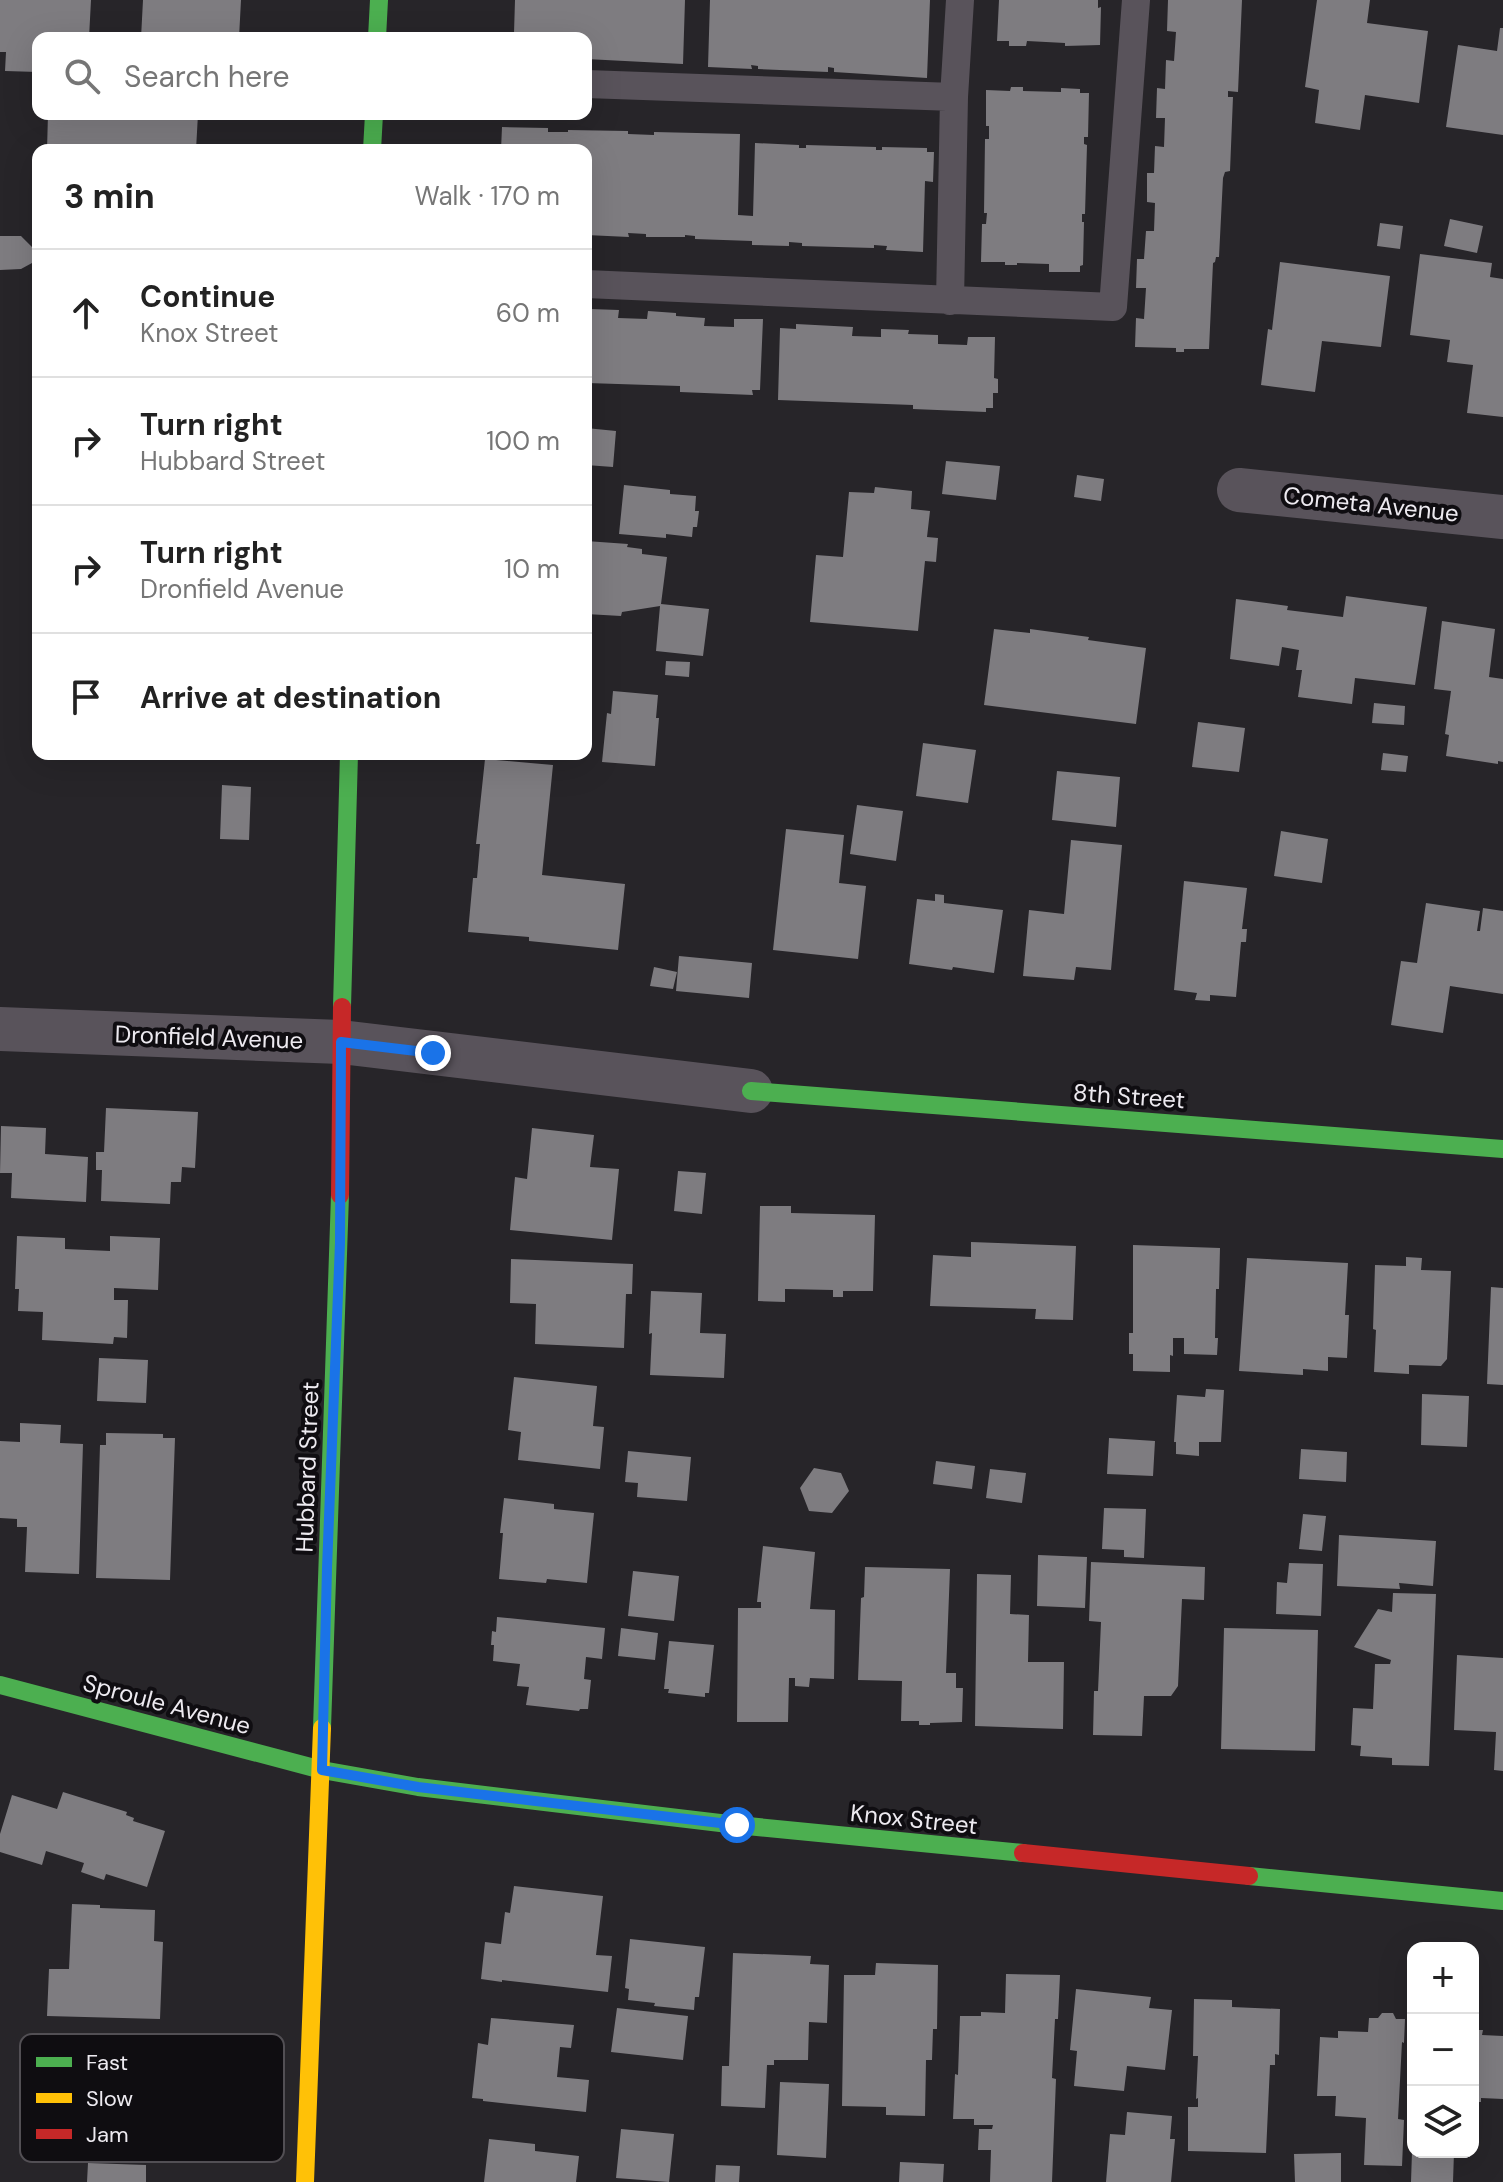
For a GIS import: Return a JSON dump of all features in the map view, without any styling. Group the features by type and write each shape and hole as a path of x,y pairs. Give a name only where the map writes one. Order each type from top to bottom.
{"street":[{"path":"377,32 379,0"},
{"path":"372,144 374,120"},
{"name":"Cometa Avenue","path":"1239,490 1503,517"},
{"name":"Hubbard Street","path":"305,2182 340,1243 341,1042 349,760"},
{"name":"Dronfield Avenue","path":"0,1029 341,1042 751,1091"},
{"name":"8th Street","path":"751,1091 1503,1149"},
{"name":"Sproule Avenue","path":"0,1685 322,1770"},
{"name":"Knox Street","path":"322,1770 418,1787 737,1825 1503,1901"}],"lane":[{"path":"950,301 954,97 960,0"},
{"path":"592,284 1113,307 1136,0"},
{"path":"592,84 954,97"}],"building":[{"path":"0,0 91,0 89,32 32,32 32,72 5,71 6,52 0,52"},
{"path":"143,0 241,0 239,32 141,32"},
{"path":"515,0 685,0 683,64 592,59 592,32 514,32"},
{"path":"710,0 930,0 927,78 834,72 834,68 828,67 828,72 758,69 758,66 751,65 752,69 708,67"},
{"path":"999,0 1098,0 1098,8 1101,7 1100,45 1065,46 1065,43 1027,41 1026,46 1009,46 1009,41 997,41"},
{"path":"1168,0 1242,0 1238,92 1228,91 1228,97 1233,97 1230,171 1225,172 1223,178 1219,257 1213,263 1209,349 1184,349 1184,352 1176,352 1176,348 1135,347 1136,318 1144,319 1146,288 1136,288 1137,259 1144,259 1146,231 1154,231 1155,203 1147,202 1147,173 1154,173 1155,146 1164,147 1165,118 1156,118 1157,88 1165,89 1166,60 1174,61 1176,32 1167,31"},
{"path":"1317,0 1370,0 1367,23 1428,31 1419,103 1365,95 1360,130 1315,123 1319,90 1305,87"},
{"path":"1500,28 1503,28 1503,135 1446,127 1458,45 1497,51"},
{"path":"1011,87 1023,87 1023,91 1080,89 1080,93 1089,93 1088,137 1084,137 1084,144 1087,145 1085,214 1082,214 1083,265 1080,272 1049,272 1049,264 981,262 982,224 986,224 987,213 984,213 985,139 989,139 986,90 1010,91"},
{"path":"48,120 198,120 196,144 47,144"},
{"path":"502,127 548,128 548,132 740,134 738,215 753,216 755,143 799,145 799,148 806,148 806,145 876,147 876,150 882,150 882,147 927,148 927,152 934,152 933,182 925,181 923,252 886,250 887,246 874,245 874,248 802,246 802,243 789,242 789,246 752,245 752,241 695,239 695,236 685,235 592,235 592,144 501,144"},
{"path":"1450,219 1483,226 1477,253 1444,246"},
{"path":"1380,223 1403,226 1400,249 1377,246"},
{"path":"0,236 21,236 32,247 32,263 21,269 0,270"},
{"path":"1420,254 1492,263 1490,277 1503,279 1503,417 1467,413 1473,365 1447,362 1450,340 1410,335"},
{"path":"1280,262 1390,276 1381,347 1322,341 1315,392 1261,385 1268,329 1272,330"},
{"path":"592,309 619,310 618,318 647,319 648,311 676,313 676,316 705,318 704,326 734,327 734,319 763,319 760,390 752,390 753,395 680,392 680,386 592,383"},
{"path":"796,324 853,327 852,336 881,337 881,329 909,330 908,334 938,335 938,344 967,345 968,337 995,337 994,378 998,379 998,393 993,393 993,408 986,408 986,412 913,409 913,405 778,400 780,328 796,329"},
{"path":"592,429 616,431 613,467 592,465"},
{"path":"946,461 1000,466 996,500 942,494"},
{"path":"1077,475 1104,479 1101,501 1074,497"},
{"path":"624,485 696,496 695,511 699,511 692,537 619,534"},
{"path":"875,487 912,491 911,509 930,511 927,537 938,538 936,562 925,561 918,631 810,622 816,555 843,557 849,492 874,493"},
{"path":"592,541 628,544 627,547 642,549 642,554 667,557 661,604 709,609 703,656 656,651 660,606 622,612 621,616 592,614"},
{"path":"1346,596 1427,607 1415,685 1355,678 1352,704 1298,697 1302,670 1296,670 1299,650 1282,647 1279,666 1230,659 1236,599 1343,617"},
{"path":"1442,621 1495,629 1489,677 1503,679 1503,762 1498,761 1498,764 1446,756 1449,735 1445,734 1451,691 1434,689"},
{"path":"994,629 1030,633 1030,629 1146,648 1136,724 984,705"},
{"path":"666,661 690,662 689,677 665,675"},
{"path":"613,691 658,695 655,766 602,762 607,713 611,714"},
{"path":"1374,703 1405,706 1404,725 1372,723"},
{"path":"1198,722 1245,728 1239,772 1192,767"},
{"path":"923,743 976,750 968,803 916,796"},
{"path":"1383,753 1408,756 1406,772 1381,770"},
{"path":"485,760 553,765 542,875 625,884 618,950 468,932 473,878 477,878 480,844 476,844"},
{"path":"1057,771 1120,777 1116,827 1052,820"},
{"path":"222,785 251,787 249,840 220,839"},
{"path":"857,805 903,811 896,861 850,854"},
{"path":"786,829 844,835 839,883 866,886 858,959 773,950"},
{"path":"1281,831 1328,839 1322,883 1274,876"},
{"path":"1071,840 1122,845 1111,970 1076,967 1074,980 1023,976 1029,910 1064,914"},
{"path":"1184,881 1247,888 1242,929 1247,929 1246,942 1241,942 1236,997 1210,995 1210,1001 1195,1000 1197,993 1174,990"},
{"path":"935,894 944,895 944,903 1003,910 994,973 909,964 917,899 935,901"},
{"path":"1426,903 1480,911 1477,931 1480,931 1483,908 1503,911 1503,994 1450,986 1443,1033 1391,1025 1401,961 1417,963"},
{"path":"679,956 752,963 749,998 676,991"},
{"path":"654,967 677,972 673,989 650,986"},
{"path":"106,1108 198,1112 195,1168 182,1167 181,1182 171,1182 170,1204 101,1201 102,1170 96,1170 96,1152 104,1152"},
{"path":"1,1126 46,1128 45,1154 88,1157 86,1202 11,1198 12,1173 0,1173"},
{"path":"532,1128 594,1135 590,1167 619,1169 612,1240 510,1230 515,1177 527,1179"},
{"path":"678,1171 706,1173 702,1214 674,1211"},
{"path":"760,1206 791,1206 791,1213 875,1215 873,1291 843,1291 843,1297 833,1297 833,1290 785,1289 785,1302 758,1301"},
{"path":"17,1236 65,1238 65,1249 110,1251 110,1236 160,1238 158,1290 114,1288 114,1300 128,1300 127,1338 114,1337 113,1344 42,1340 43,1312 18,1311 19,1289 15,1289"},
{"path":"971,1242 1076,1246 1073,1320 1035,1319 1036,1309 930,1306 933,1255 971,1257"},
{"path":"1133,1245 1220,1248 1219,1289 1216,1289 1217,1355 1184,1354 1184,1338 1173,1338 1170,1372 1133,1371 1129,1333 1133,1333"},
{"path":"1406,1257 1422,1258 1421,1270 1451,1271 1447,1359 1441,1366 1409,1365 1409,1374 1374,1372 1375,1265 1406,1266"},
{"path":"1247,1258 1348,1263 1345,1315 1349,1315 1347,1358 1328,1357 1328,1371 1303,1369 1303,1375 1239,1371"},
{"path":"511,1259 633,1264 632,1294 626,1294 624,1348 535,1344 536,1304 510,1303"},
{"path":"1491,1287 1503,1288 1503,1385 1487,1384"},
{"path":"651,1291 702,1293 700,1333 726,1334 724,1378 650,1375"},
{"path":"99,1358 148,1360 146,1403 97,1401"},
{"path":"514,1377 597,1386 593,1426 604,1427 600,1469 518,1460 521,1432 508,1430"},
{"path":"1206,1389 1224,1390 1221,1442 1199,1442 1199,1456 1176,1454 1177,1395 1205,1397"},
{"path":"1422,1394 1469,1396 1467,1447 1421,1445"},
{"path":"20,1423 61,1425 60,1443 83,1444 79,1574 25,1572 27,1527 17,1527 17,1519 0,1518 0,1441 20,1442"},
{"path":"106,1433 163,1434 163,1438 175,1438 170,1580 96,1578 100,1445 106,1445"},
{"path":"1109,1438 1155,1441 1153,1476 1107,1474"},
{"path":"1301,1449 1347,1452 1346,1482 1299,1479"},
{"path":"628,1451 691,1457 687,1501 637,1497 638,1483 625,1482"},
{"path":"936,1461 975,1466 972,1489 933,1484"},
{"path":"814,1468 841,1473 849,1491 832,1513 809,1511 800,1488"},
{"path":"990,1469 1026,1473 1022,1503 986,1498"},
{"path":"504,1498 554,1504 554,1509 594,1513 587,1583 499,1579"},
{"path":"1104,1508 1146,1509 1144,1558 1124,1557 1124,1550 1102,1549"},
{"path":"1303,1514 1326,1516 1322,1551 1299,1549"},
{"path":"1339,1535 1436,1541 1433,1586 1399,1583 1400,1589 1337,1586"},
{"path":"763,1546 815,1552 810,1609 835,1610 834,1679 810,1678 809,1687 795,1686 795,1678 789,1678 788,1722 737,1722 738,1608 761,1608 761,1602 757,1602"},
{"path":"1038,1555 1087,1557 1085,1608 1037,1606"},
{"path":"1091,1562 1205,1567 1204,1600 1182,1599 1178,1686 1171,1696 1144,1696 1142,1736 1093,1735 1101,1622 1089,1621"},
{"path":"1289,1563 1323,1564 1321,1616 1276,1614 1277,1582 1287,1583"},
{"path":"865,1567 950,1569 946,1673 956,1673 956,1688 963,1688 962,1722 919,1725 919,1721 901,1721 902,1681 858,1680"},
{"path":"633,1571 679,1576 674,1621 628,1616"},
{"path":"977,1574 1011,1575 1010,1614 1029,1615 1028,1662 1064,1662 1063,1729 975,1726"},
{"path":"1393,1593 1436,1594 1429,1766 1392,1765 1392,1758 1360,1756 1361,1746 1351,1745 1353,1708 1373,1709 1375,1664 1390,1664 1391,1660 1354,1647 1378,1609 1392,1612"},
{"path":"497,1617 605,1628 602,1659 586,1657 584,1679 591,1680 588,1709 579,1711 526,1705 529,1687 517,1686 520,1664 493,1661 492,1631 496,1632"},
{"path":"621,1628 658,1633 655,1660 618,1656"},
{"path":"1224,1628 1318,1630 1315,1751 1221,1749"},
{"path":"669,1641 714,1645 709,1693 705,1693 705,1697 668,1693 669,1689 664,1689"},
{"path":"1457,1655 1503,1658 1503,1771 1494,1770 1496,1732 1454,1730"},
{"path":"63,1792 127,1812 126,1815 134,1818 133,1821 165,1831 147,1887 106,1874 104,1880 81,1872 84,1863 46,1851 42,1865 0,1852 0,1834 12,1795 57,1809"},
{"path":"514,1886 603,1896 596,1955 612,1956 608,1992 481,1979 485,1942 501,1944 505,1912 510,1913"},
{"path":"72,1904 155,1910 154,1941 163,1942 160,2019 47,2016 49,1969 69,1969"},
{"path":"630,1939 705,1947 699,1997 695,1997 694,2010 628,2000 629,1989 625,1988"},
{"path":"733,1953 811,1956 810,1964 829,1965 827,2023 809,2022 808,2060 774,2060 774,2065 767,2065 765,2108 721,2106 722,2066 729,2066"},
{"path":"876,1963 938,1965 937,2029 933,2029 932,2060 926,2060 925,2116 886,2115 886,2107 842,2106 844,1975 875,1975"},
{"path":"1006,1974 1060,1975 1052,2078 1056,2079 1052,2182 990,2182 991,2150 978,2150 979,2129 992,2129 993,2125 974,2125 974,2119 953,2119 960,2016 981,2016 981,2012 1005,2013"},
{"path":"1076,1989 1151,1997 1149,2008 1172,2010 1165,2070 1127,2066 1124,2091 1074,2086 1077,2051 1070,2050"},
{"path":"1194,1999 1232,2000 1232,2007 1280,2009 1279,2055 1275,2054 1275,2065 1270,2065 1266,2153 1188,2151 1188,2107 1198,2107 1198,2056 1193,2056"},
{"path":"617,2008 688,2016 683,2060 611,2052"},
{"path":"1382,2013 1393,2013 1396,2019 1405,2019 1398,2119 1404,2120 1402,2166 1364,2165 1366,2118 1335,2116 1336,2096 1317,2096 1320,2037 1338,2038 1338,2031 1368,2032 1369,2018 1378,2018"},
{"path":"491,2018 574,2025 571,2048 560,2047 557,2077 589,2080 586,2112 472,2098 478,2043 488,2045"},
{"path":"1479,2030 1483,2030 1482,2035 1503,2036 1503,2099 1481,2098 1481,2102"},
{"path":"780,2082 829,2084 826,2158 777,2155"},
{"path":"1127,2112 1172,2116 1170,2139 1175,2139 1171,2182 1106,2182 1110,2134 1125,2135"},
{"path":"621,2129 674,2134 669,2182 616,2178"},
{"path":"489,2139 535,2144 535,2151 579,2156 576,2182 484,2182"},
{"path":"1341,2153 1341,2182 1295,2182 1294,2154"},
{"path":"1412,2158 1454,2158 1453,2182 1411,2182"},
{"path":"900,2162 944,2164 943,2182 899,2182"},
{"path":"88,2163 146,2165 146,2182 87,2182"},
{"path":"716,2165 740,2166 739,2182 715,2182"}],"traffic: fast":[{"path":"377,32 379,0"},
{"path":"372,144 374,120"},
{"path":"342,1007 349,760"},
{"path":"751,1091 1503,1149"},
{"path":"322,1728 340,1195"},
{"path":"0,1685 322,1770 418,1787 737,1825 1023,1853"},
{"path":"1249,1876 1503,1901"}],"traffic: slow":[{"path":"305,2182 322,1728"}],"traffic: jam":[{"path":"340,1195 342,1007"},
{"path":"1023,1853 1249,1876"}],"route":[{"path":"433,1053 341,1042 340,1243 322,1770 418,1787 737,1825"}]}
